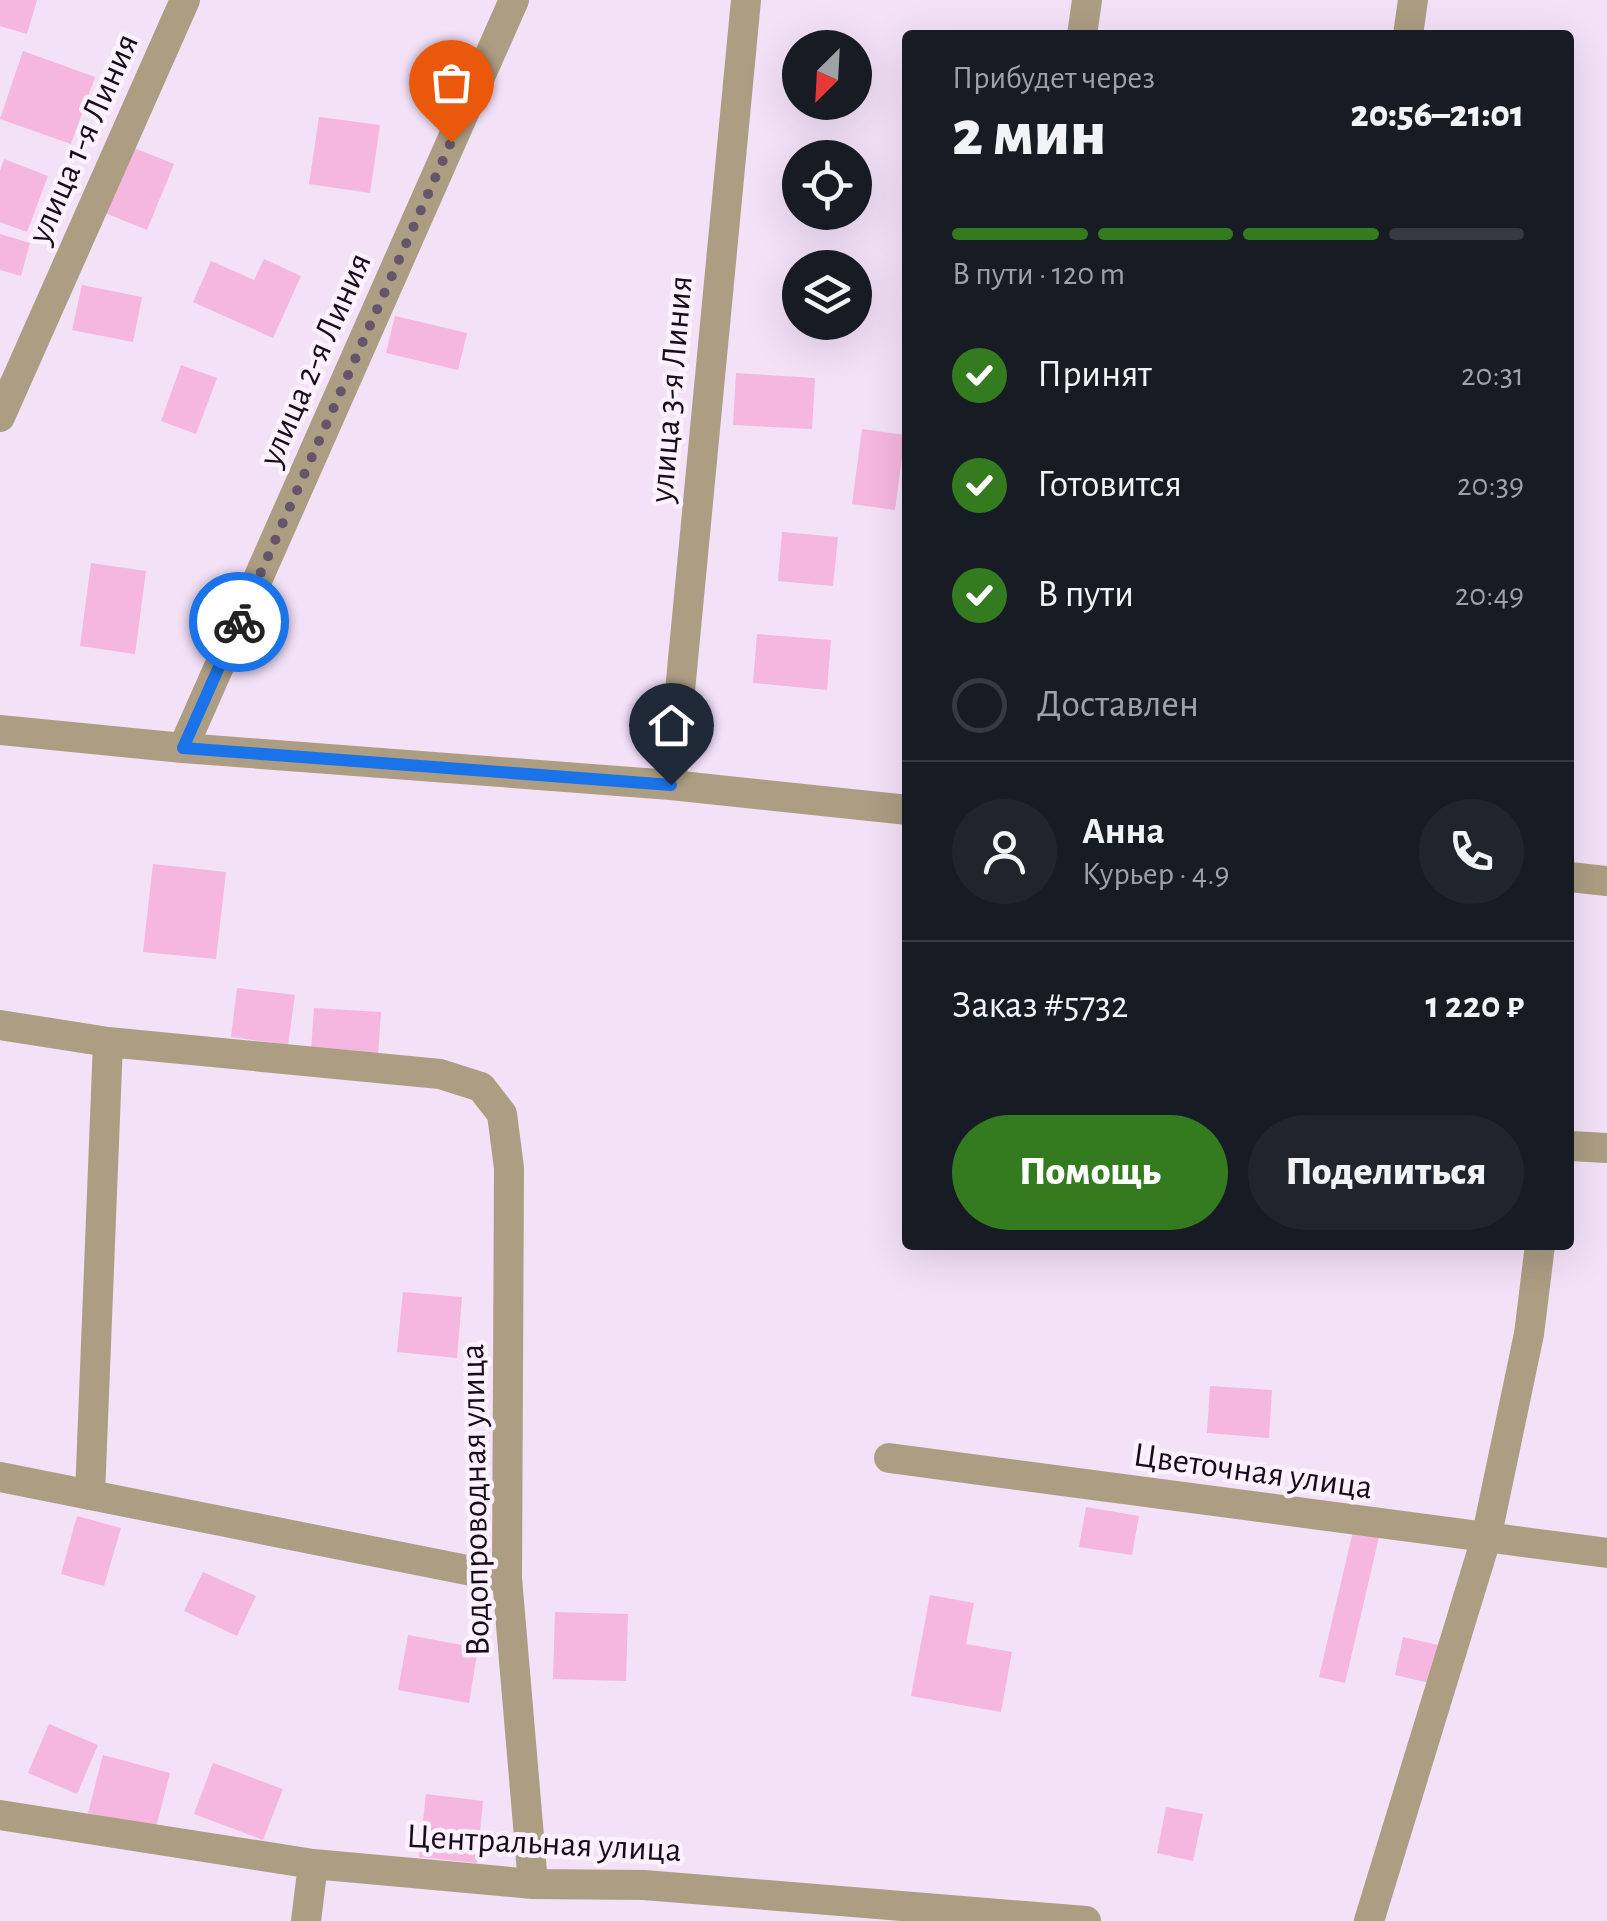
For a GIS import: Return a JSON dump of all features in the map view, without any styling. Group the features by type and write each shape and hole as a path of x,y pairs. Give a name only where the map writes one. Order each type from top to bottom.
{"street":[{"name":"улица 1-я Линия","path":"0,417 184,0"},
{"name":"улица 2-я Линия","path":"183,748 514,0"},
{"name":"улица 3-я Линия","path":"671,785 746,0"},
{"path":"1083,30 1087,0"},
{"path":"1409,30 1413,0"},
{"path":"0,730 671,785 902,809"},
{"path":"1574,878 1607,881"},
{"path":"0,1025 108,1042 90,1495"},
{"name":"Водопроводная улица","path":"108,1042 440,1074 481,1087 502,1114 509,1168 506,1578 533,1884"},
{"path":"1574,1146 1607,1148"},
{"path":"1369,1921 1486,1540 1529,1334 1539,1250"},
{"name":"Цветочная улица","path":"889,1458 1607,1553"},
{"path":"0,1478 506,1578"},
{"name":"Центральная улица","path":"0,1814 313,1864 533,1884 644,1885 1086,1921"},
{"path":"306,1921 313,1864"}],"building":[{"path":"0,0 37,0 27,34 0,26"},
{"path":"23,51 95,77 71,144 0,119"},
{"path":"319,117 380,125 370,193 309,184"},
{"path":"129,146 174,164 147,230 103,212"},
{"path":"4,159 48,176 27,232 0,222 0,171"},
{"path":"0,234 30,243 21,276 0,270"},
{"path":"264,259 301,276 273,338 193,302 211,261 254,280"},
{"path":"82,285 142,297 133,342 72,330"},
{"path":"395,316 467,333 458,370 386,353"},
{"path":"181,365 217,378 196,434 161,421"},
{"path":"736,373 815,378 812,429 733,425"},
{"path":"862,429 902,435 895,510 852,504"},
{"path":"782,532 838,537 833,586 778,581"},
{"path":"91,563 146,571 135,654 80,646"},
{"path":"757,634 831,640 827,690 753,683"},
{"path":"153,864 226,872 216,959 143,952"},
{"path":"237,988 295,995 288,1045 231,1037"},
{"path":"314,1008 381,1012 378,1055 311,1051"},
{"path":"403,1292 462,1297 457,1358 397,1352"},
{"path":"1210,1386 1272,1390 1269,1438 1207,1433"},
{"path":"1086,1507 1139,1516 1132,1555 1079,1547"},
{"path":"77,1516 121,1528 104,1586 61,1574"},
{"path":"1353,1531 1379,1537 1345,1683 1319,1677"},
{"path":"203,1572 256,1596 237,1636 184,1611"},
{"path":"930,1595 974,1603 966,1644 1012,1652 1001,1712 911,1696"},
{"path":"555,1612 628,1614 626,1681 553,1679"},
{"path":"408,1635 478,1648 469,1703 398,1690"},
{"path":"1403,1637 1447,1647 1438,1685 1395,1675"},
{"path":"49,1724 98,1745 77,1794 28,1773"},
{"path":"103,1755 170,1773 155,1831 88,1813"},
{"path":"213,1763 283,1789 263,1840 194,1814"},
{"path":"426,1794 483,1801 477,1863 419,1857"},
{"path":"1166,1807 1203,1814 1193,1861 1157,1853"}],"way so far":[{"path":"239,622 451,142"}],"route":[{"path":"239,622 183,748 671,785"}]}
